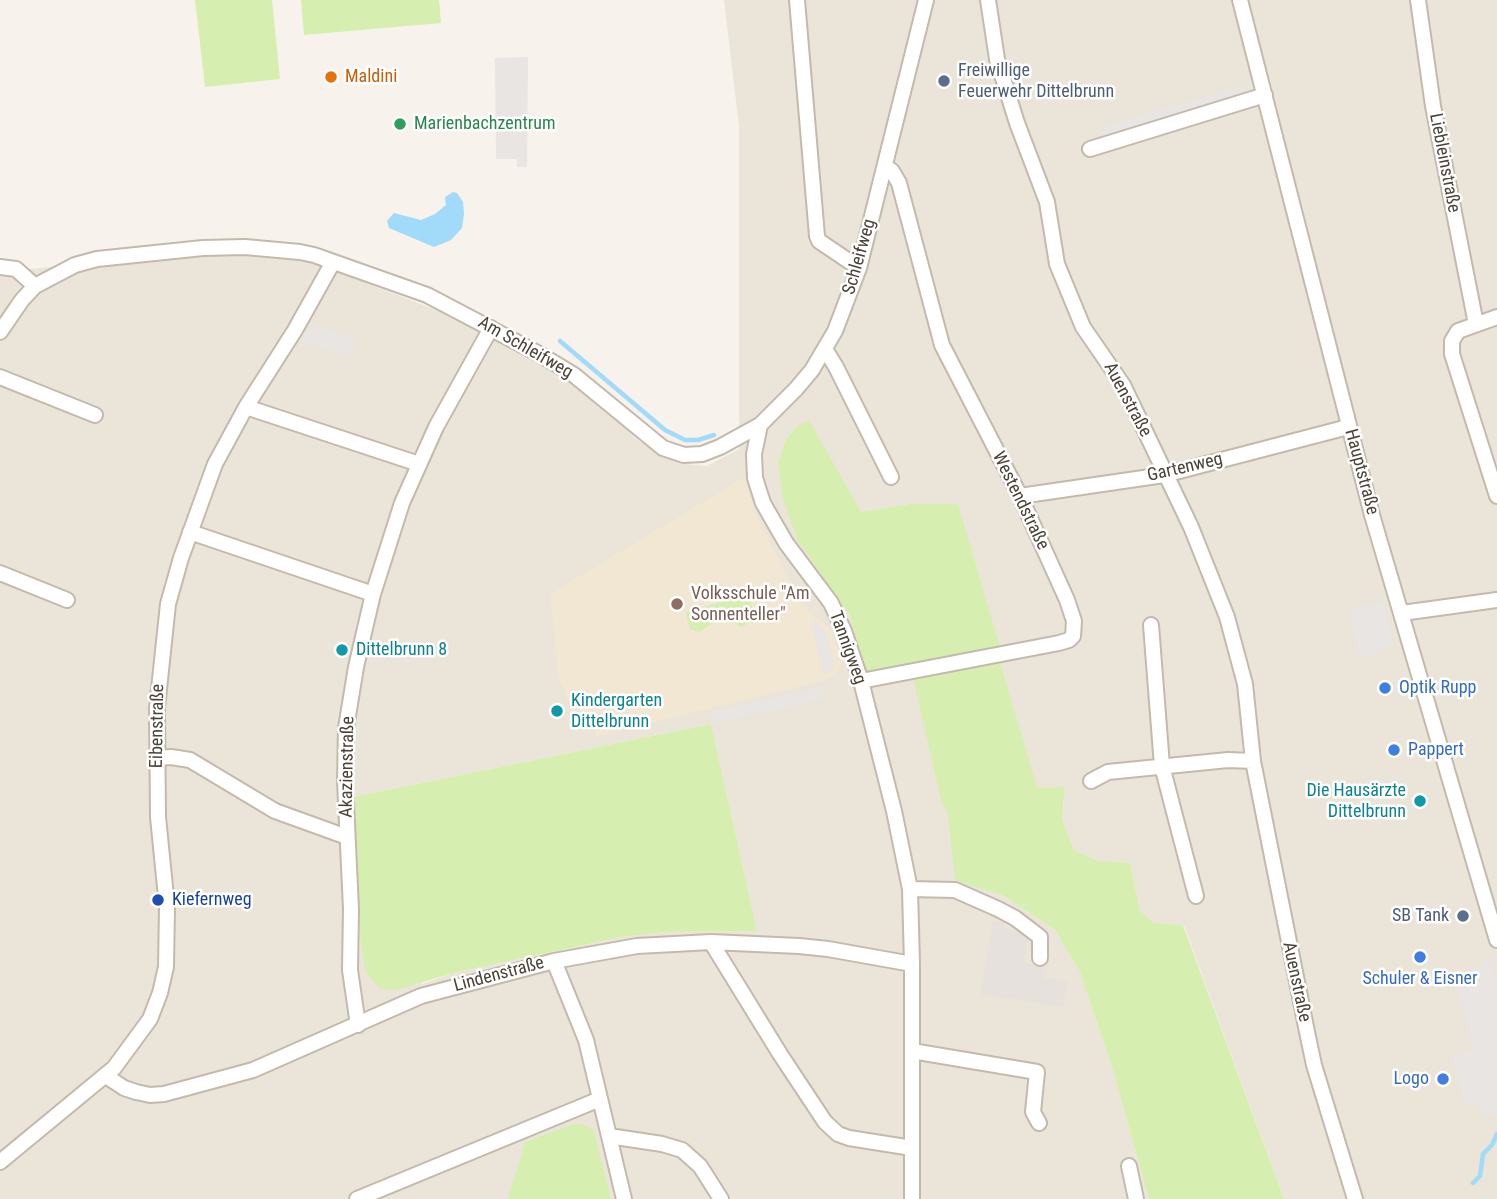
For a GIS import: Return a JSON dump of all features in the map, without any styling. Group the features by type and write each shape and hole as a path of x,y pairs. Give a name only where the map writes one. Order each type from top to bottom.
{"street":[{"path":"797,0 817,236 820,241 859,268"},
{"name":"Schleifweg","path":"702,454 760,425 796,389 825,349 848,300 859,268 926,0"},
{"name":"Auenstraße","path":"988,0 998,59 1017,123 1047,202 1058,264 1083,327 1123,385 1191,527 1227,617 1245,684 1253,761 1314,1065 1355,1199"},
{"name":"Hauptstraße","path":"1240,0 1348,426 1497,940"},
{"name":"Liebleinstraße","path":"1418,0 1433,106 1476,324"},
{"path":"1090,149 1265,94"},
{"name":"Westendstraße","path":"861,681 1059,643 1073,636 1074,621 1020,496 942,345 899,183 892,171 885,166"},
{"name":"Am Schleifweg","path":"35,286 75,265 97,259 175,250 245,247 300,252 427,295 574,375 663,448 684,455 702,454"},
{"name":"Eibenstraße","path":"0,1162 106,1076 124,1057 149,1019 160,993 166,967 167,907 158,817 157,708 168,604 215,464 246,407 334,262"},
{"path":"0,267 16,269 35,286 0,332"},
{"path":"1497,317 1458,331 1452,341 1452,354 1497,496"},
{"name":"Akazienstraße","path":"358,1025 351,970 345,781 346,728 356,667 373,594 395,522 419,464 451,399 491,328"},
{"path":"825,349 891,477"},
{"path":"0,377 95,415"},
{"path":"246,407 419,464"},
{"name":"Tannigweg","path":"760,425 754,454 755,478 763,503 786,543 831,603 844,631 861,681 894,811 910,889 912,1199"},
{"name":"Gartenweg","path":"1020,496 1164,475 1348,426"},
{"path":"190,532 373,594"},
{"path":"0,573 67,600"},
{"path":"1402,613 1497,600"},
{"path":"1151,625 1163,766 1196,896"},
{"path":"157,758 190,760 275,811 347,837"},
{"path":"1091,781 1108,772 1228,760 1253,761"},
{"path":"910,889 955,890 998,909 1040,937 1040,958"},
{"path":"711,942 825,1122 838,1134 849,1138 912,1148"},
{"name":"Lindenstraße","path":"106,1076 124,1088 136,1092 164,1094 253,1070 422,996 554,961 637,946 711,942 828,949 912,964"},
{"path":"554,961 586,1040 624,1199"},
{"path":"912,1051 1037,1072 1033,1112 1039,1123"},
{"path":"357,1199 600,1099"},
{"path":"609,1136 662,1144 682,1150 700,1167 722,1199"},
{"path":"1129,1166 1136,1199"}],"shaded area":[{"path":"724,0 1497,0 1497,1199 1284,1199 1184,925 1154,923 1140,911 1130,863 1097,862 1074,850 1062,821 1065,788 955,879 1004,896 1055,930 1079,970 1112,1067 1149,1199 0,1199 0,272 203,252 265,252 309,261 457,318 578,385 639,441 683,464 707,466 739,449 739,126","holes":["795,428 861,512 909,504 868,676 849,614 778,463 785,441","711,724 757,931 666,932 621,937 453,973 422,984 353,797"]},
{"path":"528,57 527,167 517,167 517,159 496,159 495,58"},
{"path":"1242,85 1245,93 1104,136 1101,127"},
{"path":"312,323 356,339 349,358 300,340"},
{"name":"Volksschule \"Am Sonnenteller\"","path":"745,477 753,510 791,584 810,613 831,629 842,661 837,674 825,680 596,737 591,717 570,704 558,675 550,594"},
{"path":"1384,602 1393,644 1359,660 1349,607"},
{"path":"814,621 826,632 835,666 823,675 811,623"},
{"path":"821,688 824,699 712,724 710,712"},
{"path":"993,921 1004,923 1004,929 1029,933 1024,963 1045,967 1044,978 1067,981 1063,1007 981,994"},
{"path":"1489,959 1497,986 1497,1114 1483,1118 1478,1101 1465,1105 1451,1057 1474,1049 1453,974 1482,966 1481,961"}],"green space":[{"path":"195,0 272,0 280,79 205,87"},
{"path":"301,0 439,0 441,23 304,35"},
{"path":"809,420 861,512 909,504 958,504 1001,651 867,676 849,614 798,541 783,499 778,463 785,441 795,428"},
{"path":"742,587 754,589 751,603 755,618 751,622 741,627 730,620 716,621 699,632 690,629 686,614 688,611 730,600 734,590"},
{"path":"999,659 1037,788 1065,787 1062,820 1074,850 1097,861 1130,863 1140,911 1154,923 1183,925 1284,1199 1149,1199 1112,1067 1079,970 1055,930 1004,896 955,880 948,815 941,800 913,677"},
{"path":"711,724 757,931 666,932 621,937 453,973 396,990 380,989 366,972 361,947 353,797"},
{"path":"582,1124 594,1131 611,1199 508,1199 525,1142 571,1125"}],"water":[{"path":"453,192 457,193 463,202 464,214 462,228 451,240 434,247 389,228 387,221 394,213 421,220 446,205 445,197"}],"waterway":[{"path":"560,341 665,430 685,440 698,440 714,435"},
{"path":"1473,1183 1480,1176 1483,1154 1492,1145 1497,1134"}],"place":[{"name":"Maldini","path":"331,77"},
{"name":"Freiwillige Feuerwehr Dittelbrunn","path":"944,81"},
{"name":"Marienbachzentrum","path":"400,124"},
{"name":"Volksschule \"Am Sonnenteller\"","path":"677,604"},
{"name":"Dittelbrunn 8","path":"342,650"},
{"name":"Optik Rupp","path":"1385,688"},
{"name":"Kindergarten Dittelbrunn","path":"557,711"},
{"name":"Pappert","path":"1394,750"},
{"name":"Die Hausärzte Dittelbrunn","path":"1420,801"},
{"name":"Kiefernweg","path":"158,900"},
{"name":"SB Tank","path":"1463,916"},
{"name":"Schuler & Eisner","path":"1420,957"},
{"name":"Logo","path":"1443,1079"}]}
